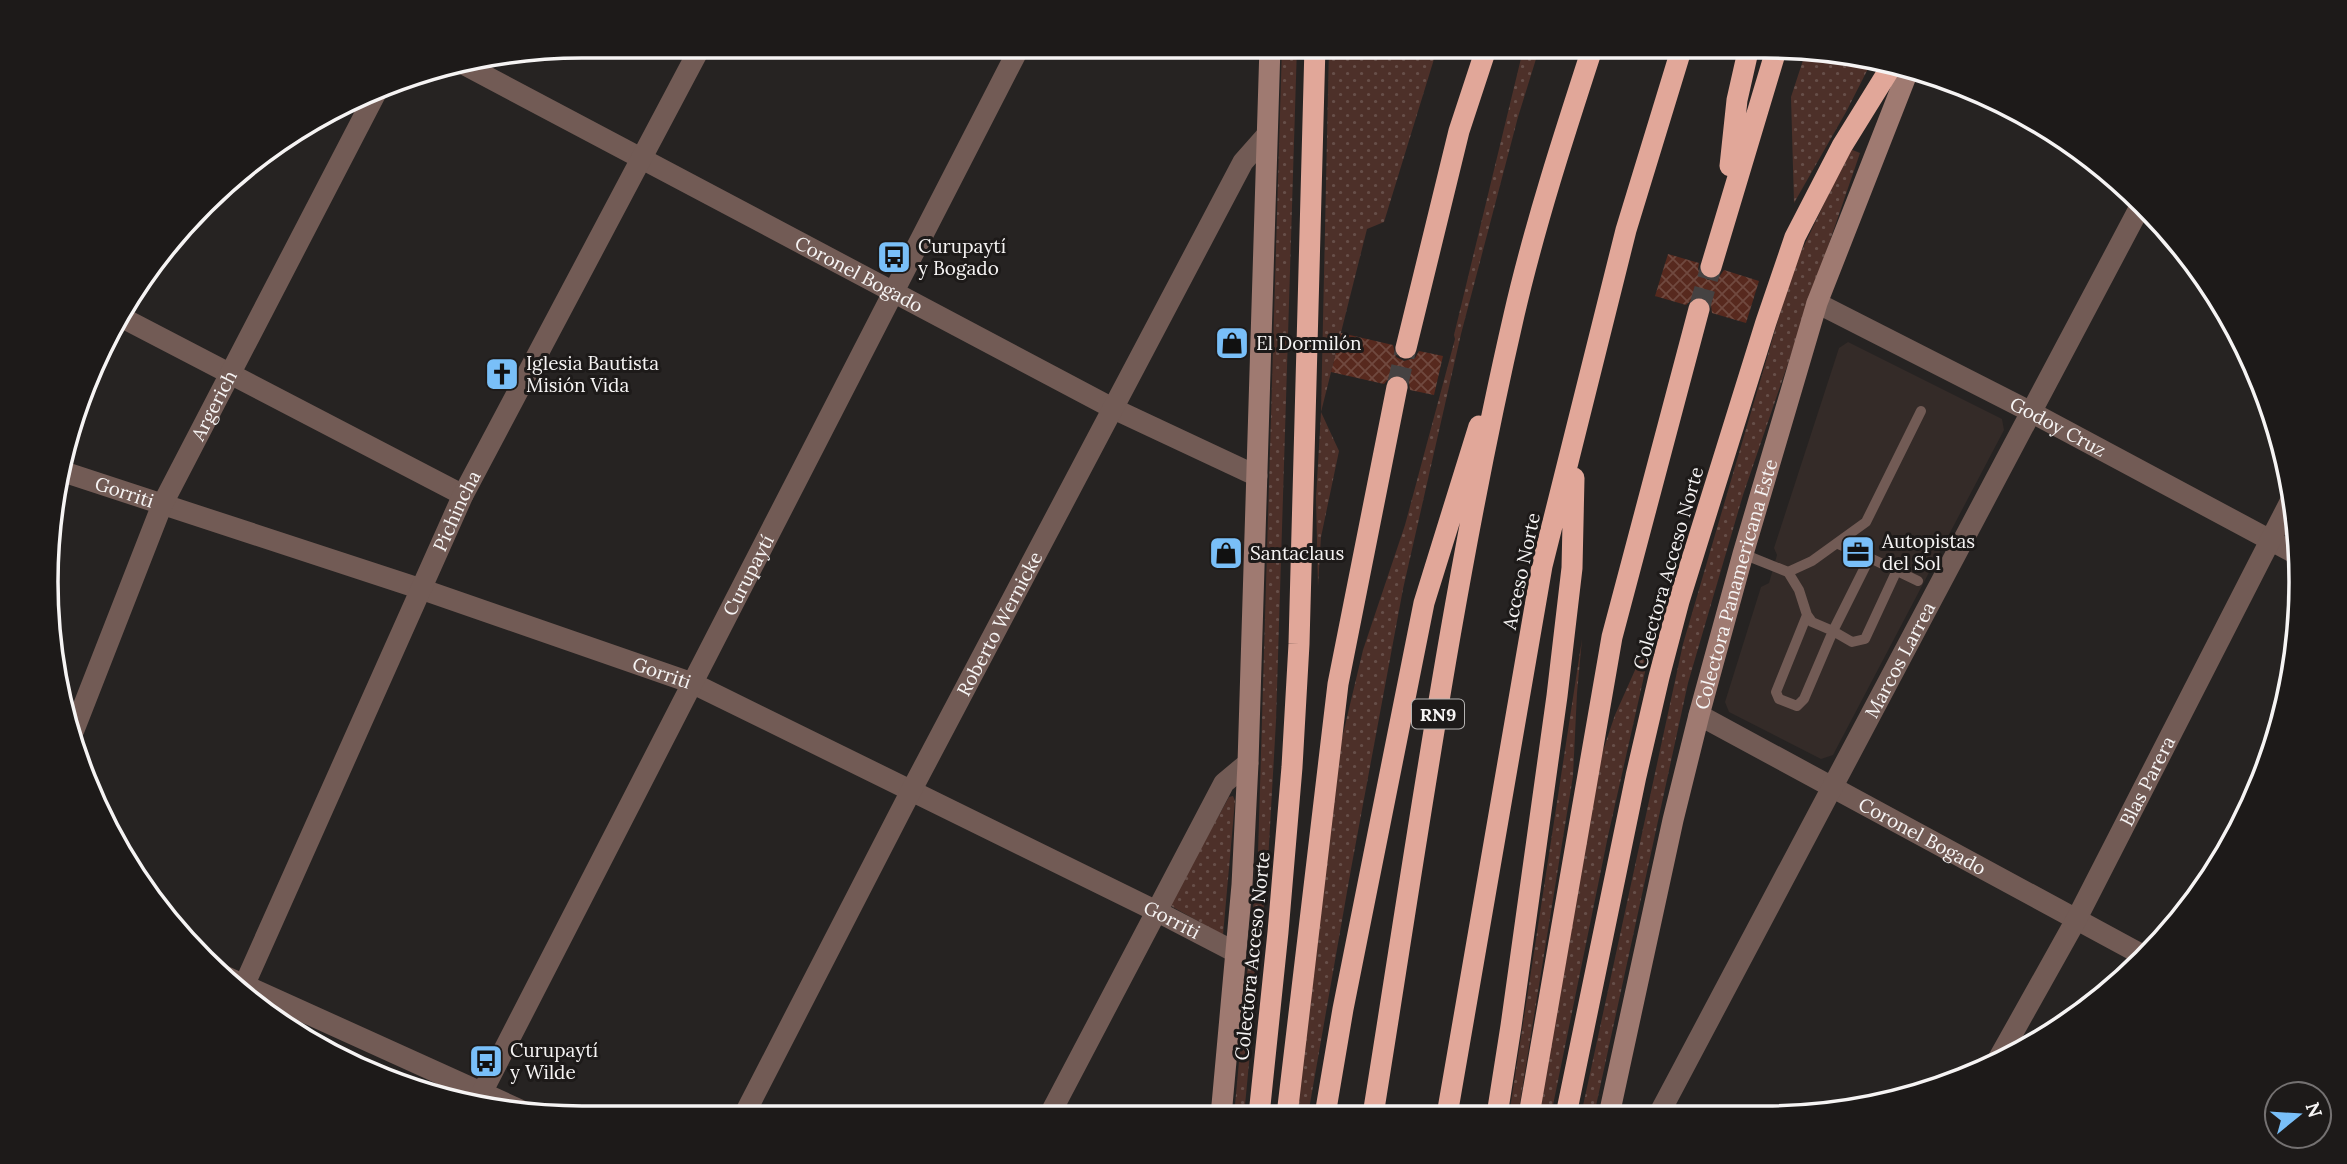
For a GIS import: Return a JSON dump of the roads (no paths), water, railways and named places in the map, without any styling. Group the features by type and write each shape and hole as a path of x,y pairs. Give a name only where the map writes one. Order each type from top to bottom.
{"highway":[{"name":"Colectora Acceso Norte","path":"1260,1106 1292,767 1315,58"},
{"path":"1459,131 1469,58"},
{"path":"1406,348 1459,131 1484,58"},
{"name":"RN9","path":"1374,1106 1458,593 1514,314 1562,142 1589,58"},
{"name":"Acceso Norte","path":"1449,1106 1542,566 1626,230 1679,58"},
{"path":"1727,207 1734,122 1746,58"},
{"path":"1711,267 1773,58"},
{"name":"Colectora Acceso Norte","path":"1568,1106 1636,776 1679,601 1795,237 1842,146 1887,73"},
{"path":"1531,1106 1612,637 1699,309"},
{"path":"1327,1106 1343,1009 1424,603 1514,314"},
{"path":"1288,1106 1338,684 1396,387"},
{"path":"1498,1106 1572,568 1574,440"}],"street":[{"name":"Pichincha","path":"245,983 463,495 695,58"},
{"name":"Curupaytí","path":"480,1096 1014,58"},
{"path":"1222,1106 1242,884 1248,763 1269,58"},
{"name":"Coronel Bogado","path":"474,69 1114,409 1257,476"},
{"name":"Colectora Panamericana Este","path":"1611,1106 1673,820 1743,554 1817,303 1906,77"},
{"name":"Argerich","path":"77,722 162,505 371,103"},
{"name":"Roberto Wernicke","path":"749,1106 1243,162 1266,136"},
{"name":"Marcos Larrea","path":"1663,1106 2137,213"},
{"name":"Godoy Cruz","path":"1817,303 2031,411 2288,550"},
{"path":"128,321 463,495"},
{"name":"Gorriti","path":"69,474 421,589 692,683 1235,952"},
{"name":"Blas Parera","path":"2004,1048 2076,920 2285,512"},
{"name":"Coronel Bogado","path":"1699,715 2137,952"},
{"path":"1054,1106 1224,783 1248,763"},
{"path":"259,994 465,1093"}],"lane":[{"path":"1788,572 1839,544 1866,522 1921,411"},
{"path":"1839,544 1918,580"},
{"path":"1743,554 1788,572 1799,590 1812,622 1852,642 1865,639 1897,570"},
{"path":"1807,615 1776,692 1779,699 1797,706 1801,703 1868,557"}],"tunnel":[{"path":"1699,309 1711,267"},
{"path":"1397,387 1406,348"}],"place":[{"name":"Curupaytí y Bogado","path":"894,257"},
{"name":"El Dormilón","path":"1232,343"},
{"name":"Iglesia Bautista Misión Vida","path":"502,374"},
{"name":"Autopistas del Sol","path":"1858,552"},
{"name":"Santaclaus","path":"1226,553"},
{"name":"Curupaytí y Wilde","path":"486,1061"}]}
